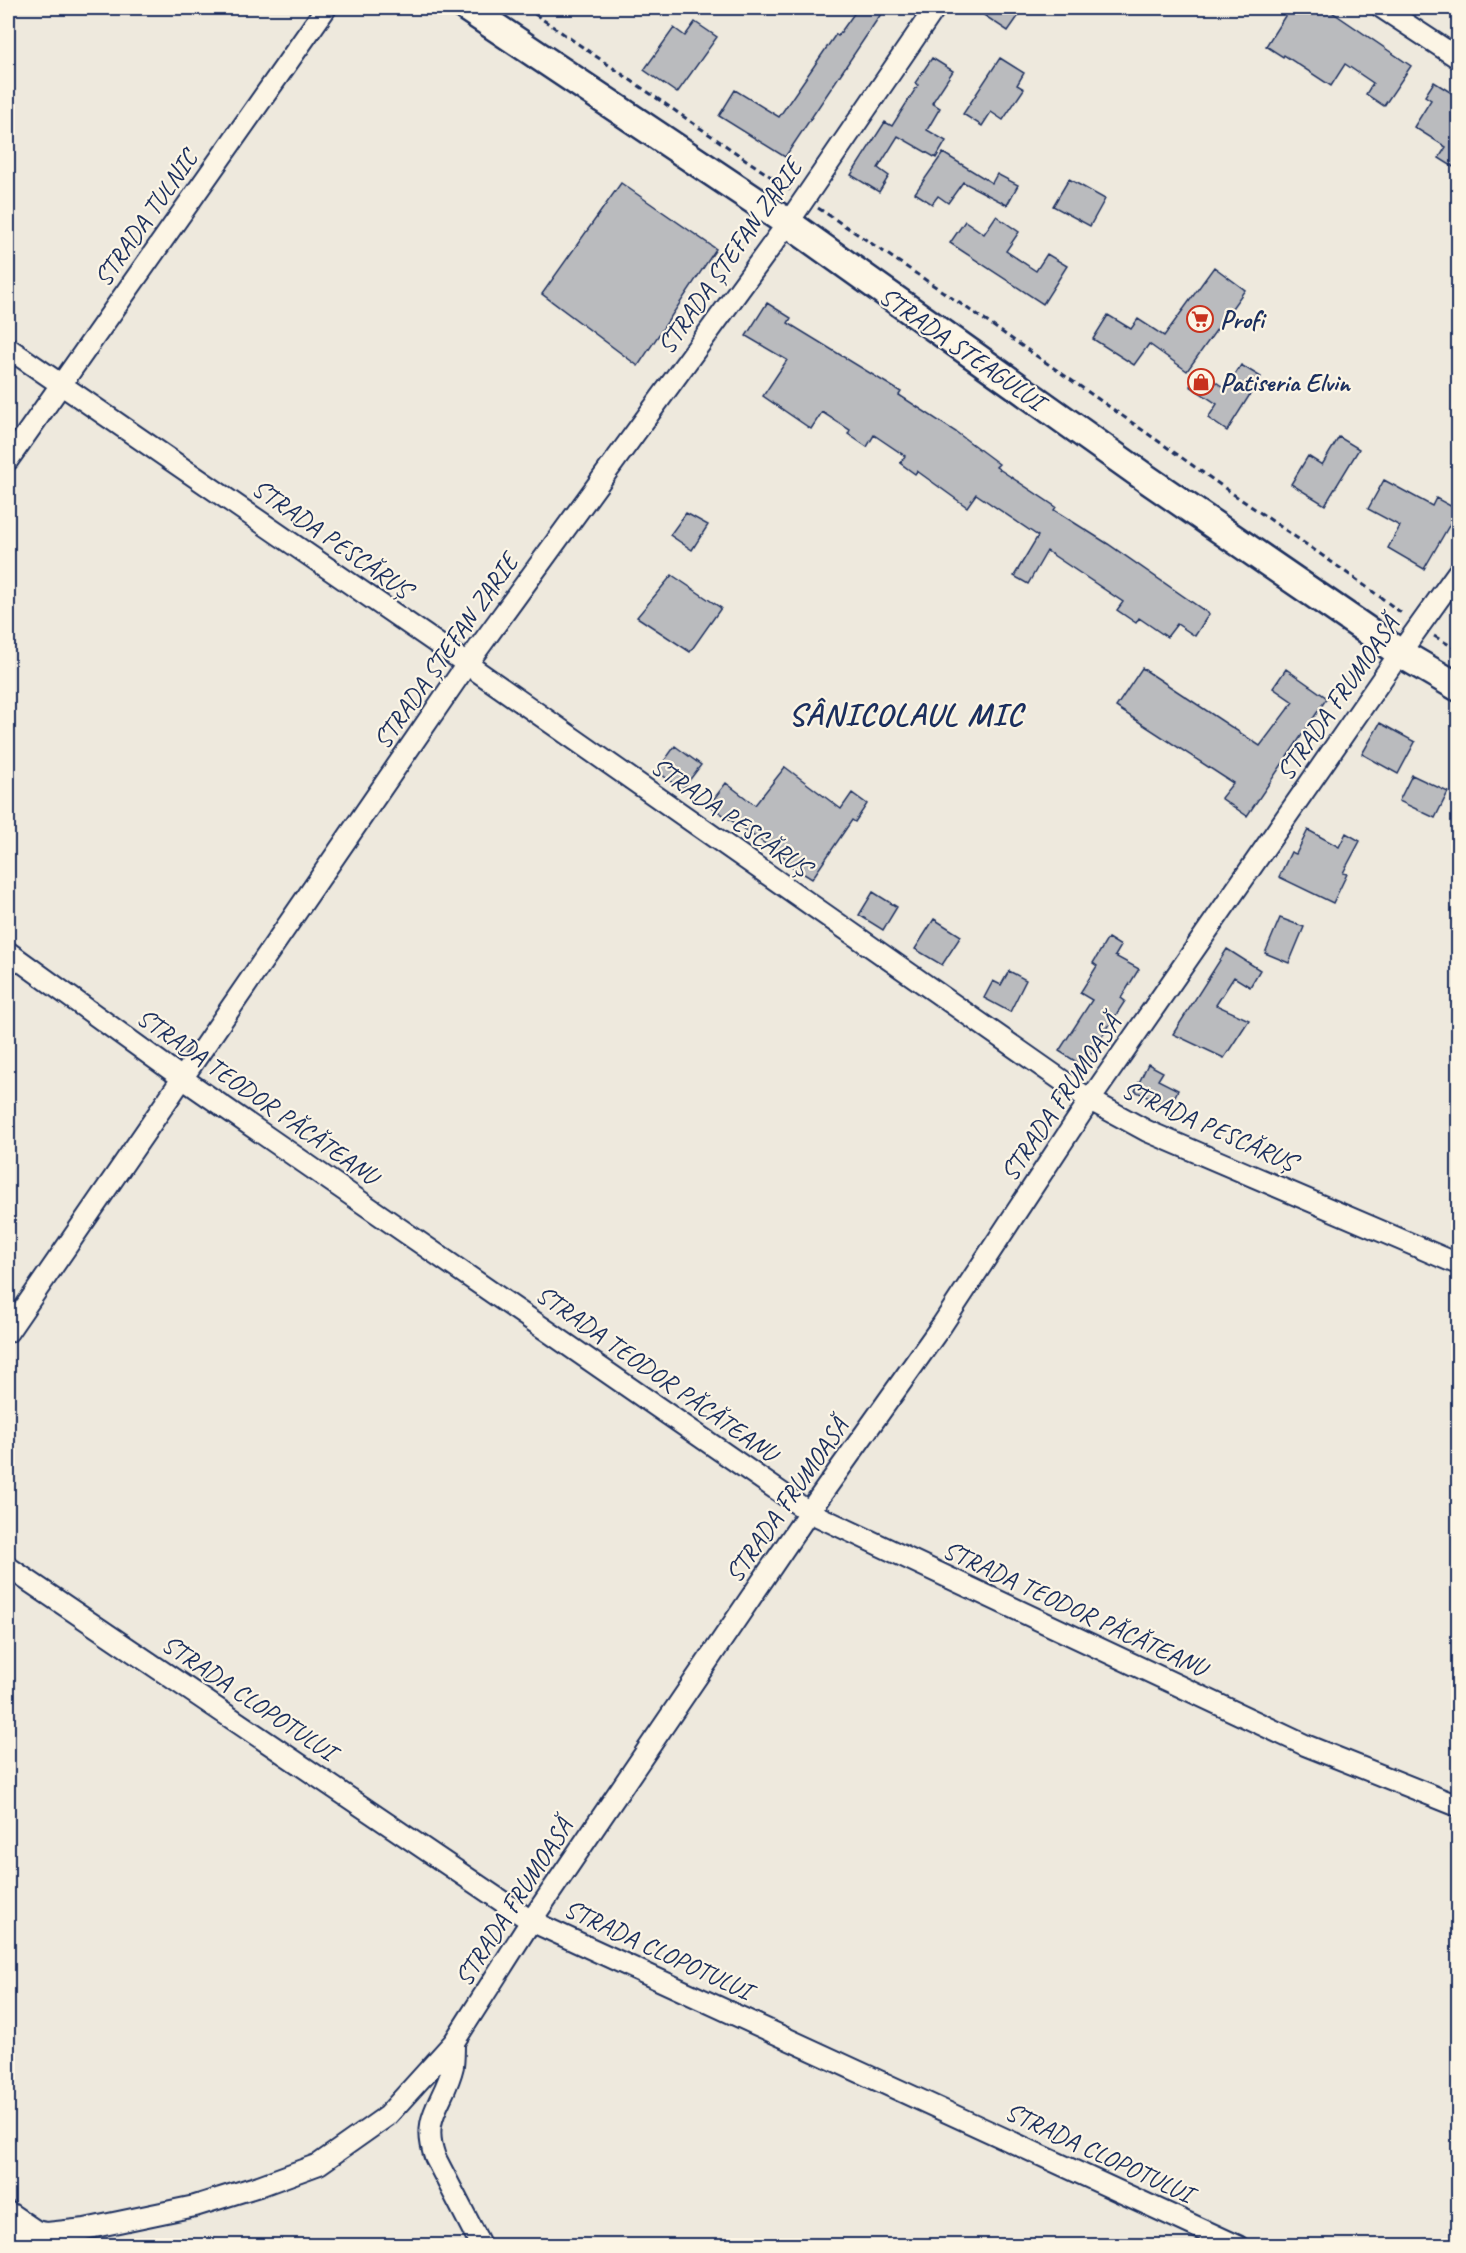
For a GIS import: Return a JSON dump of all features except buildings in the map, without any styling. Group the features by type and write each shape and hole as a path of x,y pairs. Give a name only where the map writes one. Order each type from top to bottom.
{"main road":[{"name":"STRADA STEAGULUI","path":"467,8 788,223 1147,479 1400,653 1458,687"}],"street":[{"name":"STRADA TULNIC","path":"8,460 326,8"},
{"name":"STRADA ȘTEFAN ZARIE","path":"8,1332 467,664 788,223 935,8"},
{"path":"1382,8 1458,58"},
{"name":"STRADA PESCĂRUȘ","path":"8,348 467,664 1090,1100 1147,1131 1458,1264"},
{"name":"STRADA FRUMOASĂ","path":"8,2212 27,2226 47,2233 85,2229 195,2206 319,2164 387,2116 454,2042 531,1921 809,1512 942,1325 1090,1100 1458,572"},
{"name":"STRADA TEODOR PĂCĂTEANU","path":"8,952 182,1078 809,1512 1305,1745 1458,1806"},
{"name":"STRADA CLOPOTULUI","path":"8,1567 531,1921 1238,2246"},
{"path":"454,2042 453,2066 432,2116 429,2130 430,2144 481,2246"},
{"path":"8,2236 27,2226"}],"path":[{"path":"526,8 1094,395 1420,627 1458,650"}],"place":[{"name":"Profi","path":"1200,319"},
{"name":"Patiseria Elvin","path":"1201,382"}],"district":[{"name":"SÂNICOLAUL MIC","path":"906,714"}]}
